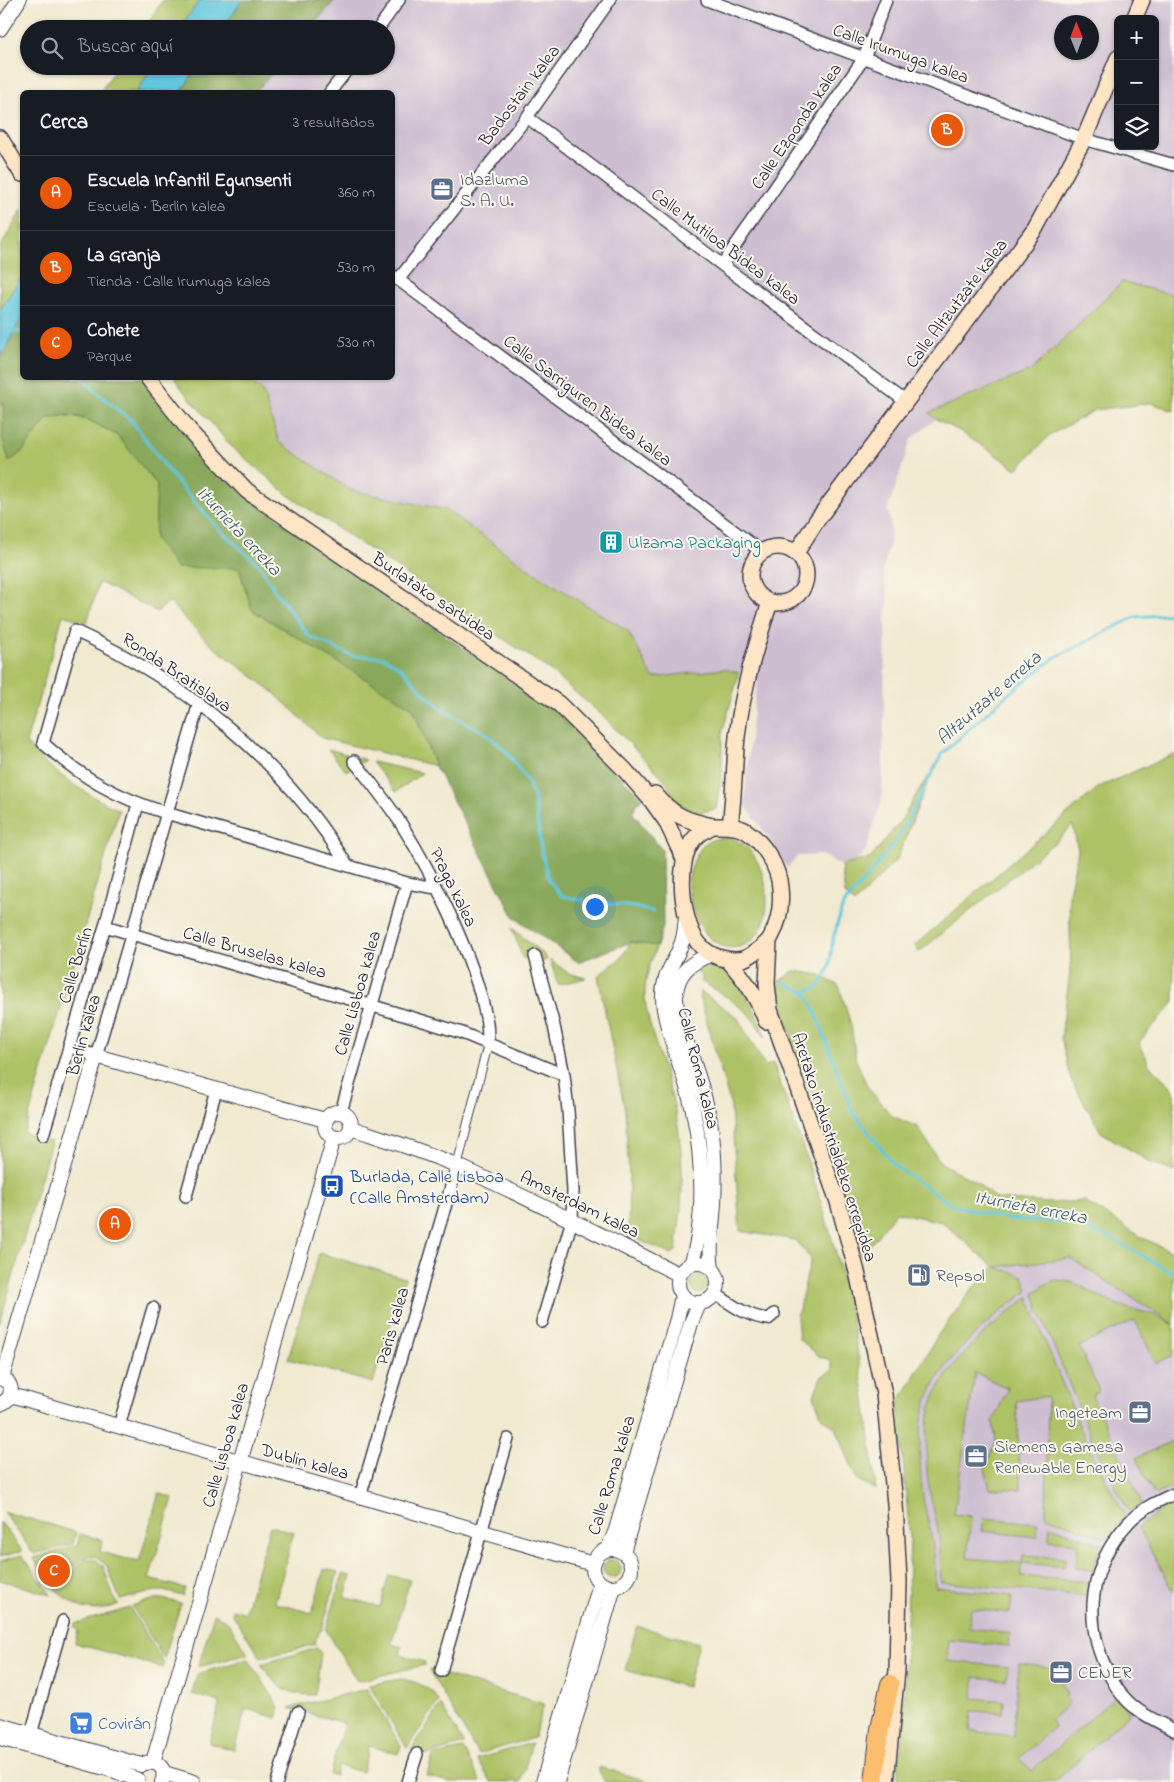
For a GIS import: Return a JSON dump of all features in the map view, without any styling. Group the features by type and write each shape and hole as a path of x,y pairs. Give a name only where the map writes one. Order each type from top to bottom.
{"highway":[{"path":"874,1782 880,1729 893,1683"}],"main road":[{"path":"1136,15 1142,0"},
{"name":"Calle Altzutzate kalea","path":"796,554 817,520 1035,229 1084,139 1117,60"},
{"path":"0,138 20,176"},
{"path":"0,150 20,177"},
{"name":"Burlatako sarbidea","path":"150,380 188,430 247,491 559,704 624,769 651,800 666,821 684,859"},
{"name":"Burlatako sarbidea","path":"158,380 200,432 255,487 536,679 564,701 614,749 660,800 685,819 713,826"},
{"path":"770,548 788,549 796,554 806,570 803,588 797,596 789,601 780,603 770,602 762,598 756,592 750,575 756,559 762,552 770,548"},
{"path":"730,826 734,799 737,737 749,671 770,602"},
{"path":"713,826 730,826 745,830 759,842 771,858 780,882 781,903 778,918 769,940 744,959 727,960 711,954 700,946 686,915 681,880 684,859 689,845 699,833 713,826"},
{"name":"Aretako industrialdeko errepidea","path":"769,940 767,984 770,1010 838,1202 858,1272 884,1394 896,1504 898,1581 886,1782"},
{"name":"Aretako industrialdeko errepidea","path":"727,960 746,980 762,1009 831,1203 855,1291 871,1366 879,1412 888,1505 892,1582 893,1683 880,1782"},
{"path":"892,1782 900,1709 893,1683"}],"street":[{"path":"0,29 19,0"},
{"path":"385,20 400,0"},
{"name":"Badostain kalea","path":"395,277 527,117 610,0"},
{"name":"Calle Irumuga kalea","path":"707,0 1084,139 1174,165"},
{"name":"Calle Ezponda kalea","path":"722,265 864,58 886,0"},
{"path":"332,90 343,75"},
{"name":"Calle Mutiloa Bidea kalea","path":"527,117 722,265 906,401"},
{"name":"Calle Sarriguren Bidea kalea","path":"395,277 762,552"},
{"name":"Ronda Bratislava","path":"347,865 317,819 282,779 241,739 199,703 139,663 75,631 43,743 87,778 114,794 166,814 407,883 436,888"},
{"name":"Berlin kalea","path":"1,1378 199,703"},
{"name":"Praga kalea","path":"354,761 399,822 436,888 474,976 486,1018 488,1044"},
{"name":"Calle Berlín","path":"43,1135 105,926 138,804"},
{"name":"Calle Lisboa kalea","path":"341,1112 407,883"},
{"name":"Calle Roma kalea","path":"686,915 682,943 665,977 663,996 665,1012 692,1106 700,1152 700,1210 697,1244 691,1264"},
{"name":"Calle Bruselas kalea","path":"105,926 438,1025 564,1075"},
{"name":"Calle Roma kalea","path":"711,954 687,966 680,976 676,994 682,1026 704,1099 712,1135 714,1202 710,1255 712,1268"},
{"path":"535,956 554,1026 564,1075 572,1156 573,1191 572,1220 542,1322"},
{"path":"457,1166 488,1044"},
{"path":"69,1046 96,1056 325,1120"},
{"path":"186,1196 216,1090"},
{"path":"341,1112 349,1118 351,1128 344,1137 334,1138 326,1131 324,1126 325,1120 332,1113 341,1112"},
{"name":"Amsterdam kalea","path":"351,1128 404,1145 457,1166 572,1220 680,1274"},
{"name":"Calle Lisboa kalea","path":"138,1781 138,1772 147,1764 240,1461 334,1138"},
{"name":"Paris kalea","path":"360,1497 457,1166"},
{"path":"702,1263 712,1268 717,1276 719,1285 716,1294 699,1304 690,1302 682,1296 678,1282 684,1268 691,1264 702,1263"},
{"path":"716,1294 740,1310 757,1318 768,1319 774,1314"},
{"name":"Calle Roma kalea","path":"608,1549 616,1530 682,1296"},
{"name":"Calle Roma kalea","path":"623,1552 691,1323 699,1304"},
{"path":"119,1426 153,1308"},
{"path":"1,1378 10,1385 5,1399"},
{"name":"Dublin kalea","path":"5,1399 119,1426 593,1564"},
{"path":"441,1672 508,1439"},
{"path":"1174,1494 1152,1504 1130,1520 1111,1544 1102,1561 1092,1600 1094,1636 1102,1660 1114,1683 1124,1697 1146,1716 1174,1730"},
{"path":"608,1549 623,1552 631,1565 631,1573 627,1580 622,1585 609,1588 600,1584 592,1571 596,1557 608,1549"},
{"path":"543,1782 600,1584"},
{"path":"557,1782 614,1587"},
{"path":"31,1734 63,1621"},
{"path":"277,1782 298,1712"},
{"path":"0,1725 160,1766 163,1778 194,1782"},
{"path":"0,1738 115,1771 138,1781"},
{"path":"408,1782 417,1754"}],"shaded area":[{"path":"335,0 1174,0 1174,295 1122,282 1032,370 930,413 936,419 911,439 888,509 891,529 883,570 888,599 882,799 866,850 855,862 841,866 822,855 797,856 787,868 768,836 744,804 758,677 722,669 653,678 628,631 533,572 446,510 350,490 279,441 262,390 248,380 395,380 395,90 257,90 270,75 395,75 395,20 318,20"},
{"path":"1070,1258 1174,1324 1174,1782 897,1782 903,1731 910,1539 898,1404 938,1335 973,1288 994,1267"}],"green space":[{"path":"163,0 200,0 186,20 150,20"},
{"path":"242,0 335,0 318,20 229,20"},
{"path":"112,75 147,75 138,90 101,90"},
{"path":"192,75 270,75 257,90 182,90"},
{"path":"20,213 20,279 0,310 0,248"},
{"path":"1122,282 1174,295 1174,411 1151,403 1095,410 1050,435 1017,469 929,413 1032,370"},
{"path":"20,321 20,380 157,380 252,500 335,560 558,713 642,797 632,812 662,850 663,927 657,946 631,942 578,962 514,917 435,766 413,708 252,610 239,568 176,568 155,538 157,485 118,436 91,421 72,415 48,418 22,452 9,462 3,440 4,401 0,406 0,358"},
{"path":"176,380 247,380 262,390 279,442 350,490 446,510 533,572 628,631 653,678 723,669 739,673 722,734 722,772 716,809 698,813 678,804 664,779 602,715 547,668 288,495 232,447"},
{"path":"4,400 3,440 22,452 48,418 76,417 91,421 118,436 157,485 155,538 239,568 252,610 413,708 435,766 322,738 272,691 211,645 169,602 157,612 99,582 87,623 63,615 26,743 47,764 69,781 93,797 119,810 24,1133 51,1142 0,1323 0,407"},
{"path":"328,749 366,760 346,771"},
{"path":"1174,754 1174,1002 1139,1042 1149,1065 1174,1089 1174,1172 1150,1162 1101,1132 1071,1080 1061,1038 1071,965 1069,893 1078,851 1073,825 1059,839 919,952 915,945 1099,787"},
{"path":"372,762 422,773 396,792"},
{"path":"931,774 897,859 854,904 845,894 841,866 871,858 902,819 922,785"},
{"path":"718,838 733,839 746,847 756,860 763,876 767,894 766,912 762,928 752,940 738,947 727,947 717,943 708,936 695,915 691,904 688,882 693,863 704,844"},
{"path":"512,928 546,957 547,960 541,962 538,954 523,959"},
{"path":"631,942 657,946 646,978 645,1003 674,1106 679,1132 682,1166 676,1251 671,1254 628,1235 629,1174 625,1111 598,976 621,958"},
{"path":"550,960 568,973 586,978 558,985"},
{"path":"705,965 729,975 738,983 751,1003 766,1038 749,1014 727,997 701,981 701,975 693,969"},
{"path":"794,971 820,975 839,986 851,1025 856,1060 868,1088 892,1116 918,1127 941,1163 976,1182 996,1199 1049,1203 1084,1201 1143,1238 1174,1253 1174,1324 1070,1258 995,1267 1023,1276 1028,1291 987,1323 948,1363 931,1391 923,1416 920,1443 920,1471 924,1503 934,1550 935,1587 1012,1596 1010,1613 971,1609 969,1628 1010,1633 1009,1646 949,1640 947,1661 1008,1667 1006,1680 974,1677 973,1698 1004,1701 1003,1713 972,1711 970,1731 1013,1736 1019,1664 1055,1668 1069,1703 1051,1720 1054,1727 1019,1758 1031,1771 1115,1697 1130,1713 1054,1782 897,1782 903,1731 910,1539 898,1404 938,1335 973,1288 994,1267 942,1222 896,1212 861,1257 823,1128 801,1067 775,984"},
{"path":"700,991 737,1017 765,1066 773,1063 794,1121 823,1209 847,1298 864,1394 876,1490 857,1480 836,1428 822,1418 814,1396 821,1377 833,1370 830,1360 819,1356 799,1339 797,1317 811,1259 795,1240 740,1231 731,1107 700,997"},
{"path":"319,1253 405,1278 373,1383 288,1359"},
{"path":"695,1275 703,1275 708,1280 706,1291 695,1293 690,1288 690,1280"},
{"path":"1057,1280 1075,1283 1110,1302 1153,1315 1174,1325 1174,1354 1156,1364 1135,1320 1079,1346 1099,1391 1092,1395 1142,1504 1129,1512 1096,1449 1039,1310 1034,1293 1049,1282"},
{"path":"1029,1297 1087,1444 1125,1516 1108,1539 1046,1516 1048,1396 1016,1401 1021,1489 990,1489 985,1469 996,1442 993,1421 1008,1388 975,1373 954,1514 971,1516 967,1558 1021,1563 1021,1576 1088,1582 1086,1596 941,1582 939,1537 927,1473 927,1435 931,1407 941,1384 962,1356 989,1329"},
{"path":"1174,1440 1174,1487 1154,1495 1136,1458"},
{"path":"159,1493 173,1498 149,1579 185,1588 183,1596 155,1591 120,1600 107,1566 97,1557 89,1556 50,1583 33,1558 77,1546 80,1534 103,1540 100,1552 139,1562"},
{"path":"1174,1504 1174,1592 1138,1527 1168,1505"},
{"path":"5,1512 76,1532 73,1544 34,1554"},
{"path":"984,1518 1038,1523 1037,1537 982,1531"},
{"path":"0,1522 3,1525 22,1551 0,1557"},
{"path":"270,1526 294,1532 275,1603 312,1613 324,1569 338,1572 322,1630 315,1641 316,1644 261,1658 232,1613 233,1609 245,1613"},
{"path":"1050,1526 1103,1545 1092,1570 1076,1568 1078,1543 1049,1540"},
{"path":"22,1555 51,1595 0,1580 0,1561"},
{"path":"1023,1555 1065,1558 1064,1567 1022,1563"},
{"path":"86,1560 97,1560 103,1566 115,1601 119,1604 99,1610 82,1608 59,1593 52,1585"},
{"path":"608,1560 616,1560 621,1565 619,1576 608,1578 603,1573 603,1565"},
{"path":"343,1574 351,1576 345,1597 380,1607 389,1575 410,1580 391,1644 402,1647 400,1655 425,1662 424,1665 357,1681 326,1630"},
{"path":"155,1599 181,1603 164,1659 132,1606"},
{"path":"130,1608 164,1664 163,1668 75,1643 78,1631 74,1626 77,1623"},
{"path":"214,1614 227,1621 248,1654 198,1667"},
{"path":"637,1626 699,1643 687,1687 625,1670"},
{"path":"317,1648 321,1654 315,1695 305,1695 283,1688 272,1679 261,1664"},
{"path":"249,1659 280,1709 277,1718 246,1709 234,1750 209,1743 220,1702 192,1694 197,1674"},
{"path":"429,1670 544,1704 534,1738 478,1754"},
{"path":"400,1679 422,1685 432,1692 439,1701 407,1748 369,1685"},
{"path":"367,1689 401,1746 398,1754 369,1746 362,1772 338,1766 335,1776 330,1774 344,1723 289,1708"},
{"path":"441,1705 464,1744 425,1755 411,1750"},
{"path":"532,1743 521,1782 491,1782 477,1759"},
{"path":"463,1749 481,1782 448,1782 427,1776 433,1755"},
{"path":"599,1768 603,1768 650,1782 605,1782"}],"water":[{"path":"200,0 242,0 229,20 186,20"},
{"path":"147,75 192,75 182,90 138,90"},
{"path":"20,279 20,321 0,358 0,310"}],"waterway":[{"name":"Iturrieta erreka","path":"11,331 20,332"},
{"name":"Iturrieta erreka","path":"84,380 131,420 174,478 220,530 260,566 275,591 309,636 352,656 383,657 401,668 444,711 484,732 506,751 527,780 534,798 542,855 549,880 562,896 635,907 653,912"},
{"name":"Altzutzate erreka","path":"805,992 820,986 829,968 833,939 843,905 899,837 942,754 1002,699 1054,658 1135,617 1174,614"},
{"name":"Iturrieta erreka","path":"784,983 805,992 812,1003 852,1111 895,1166 952,1205 1008,1219 1070,1223 1111,1238 1174,1274"}],"place":[{"name":"La Granja","path":"947,130"},
{"name":"Idazluma S. A. U.","path":"442,189"},
{"name":"Ulzama Packaging","path":"611,542"},
{"name":"Burlada, Calle Lisboa (Calle Amsterdam)","path":"332,1186"},
{"name":"Escuela Infantil Egunsenti","path":"115,1224"},
{"name":"Repsol","path":"919,1275"},
{"name":"Ingeteam","path":"1140,1412"},
{"name":"Siemens Gamesa Renewable Energy","path":"976,1456"},
{"name":"Cohete","path":"54,1571"},
{"name":"CENER","path":"1061,1672"},
{"name":"Covirán","path":"81,1723"}]}
